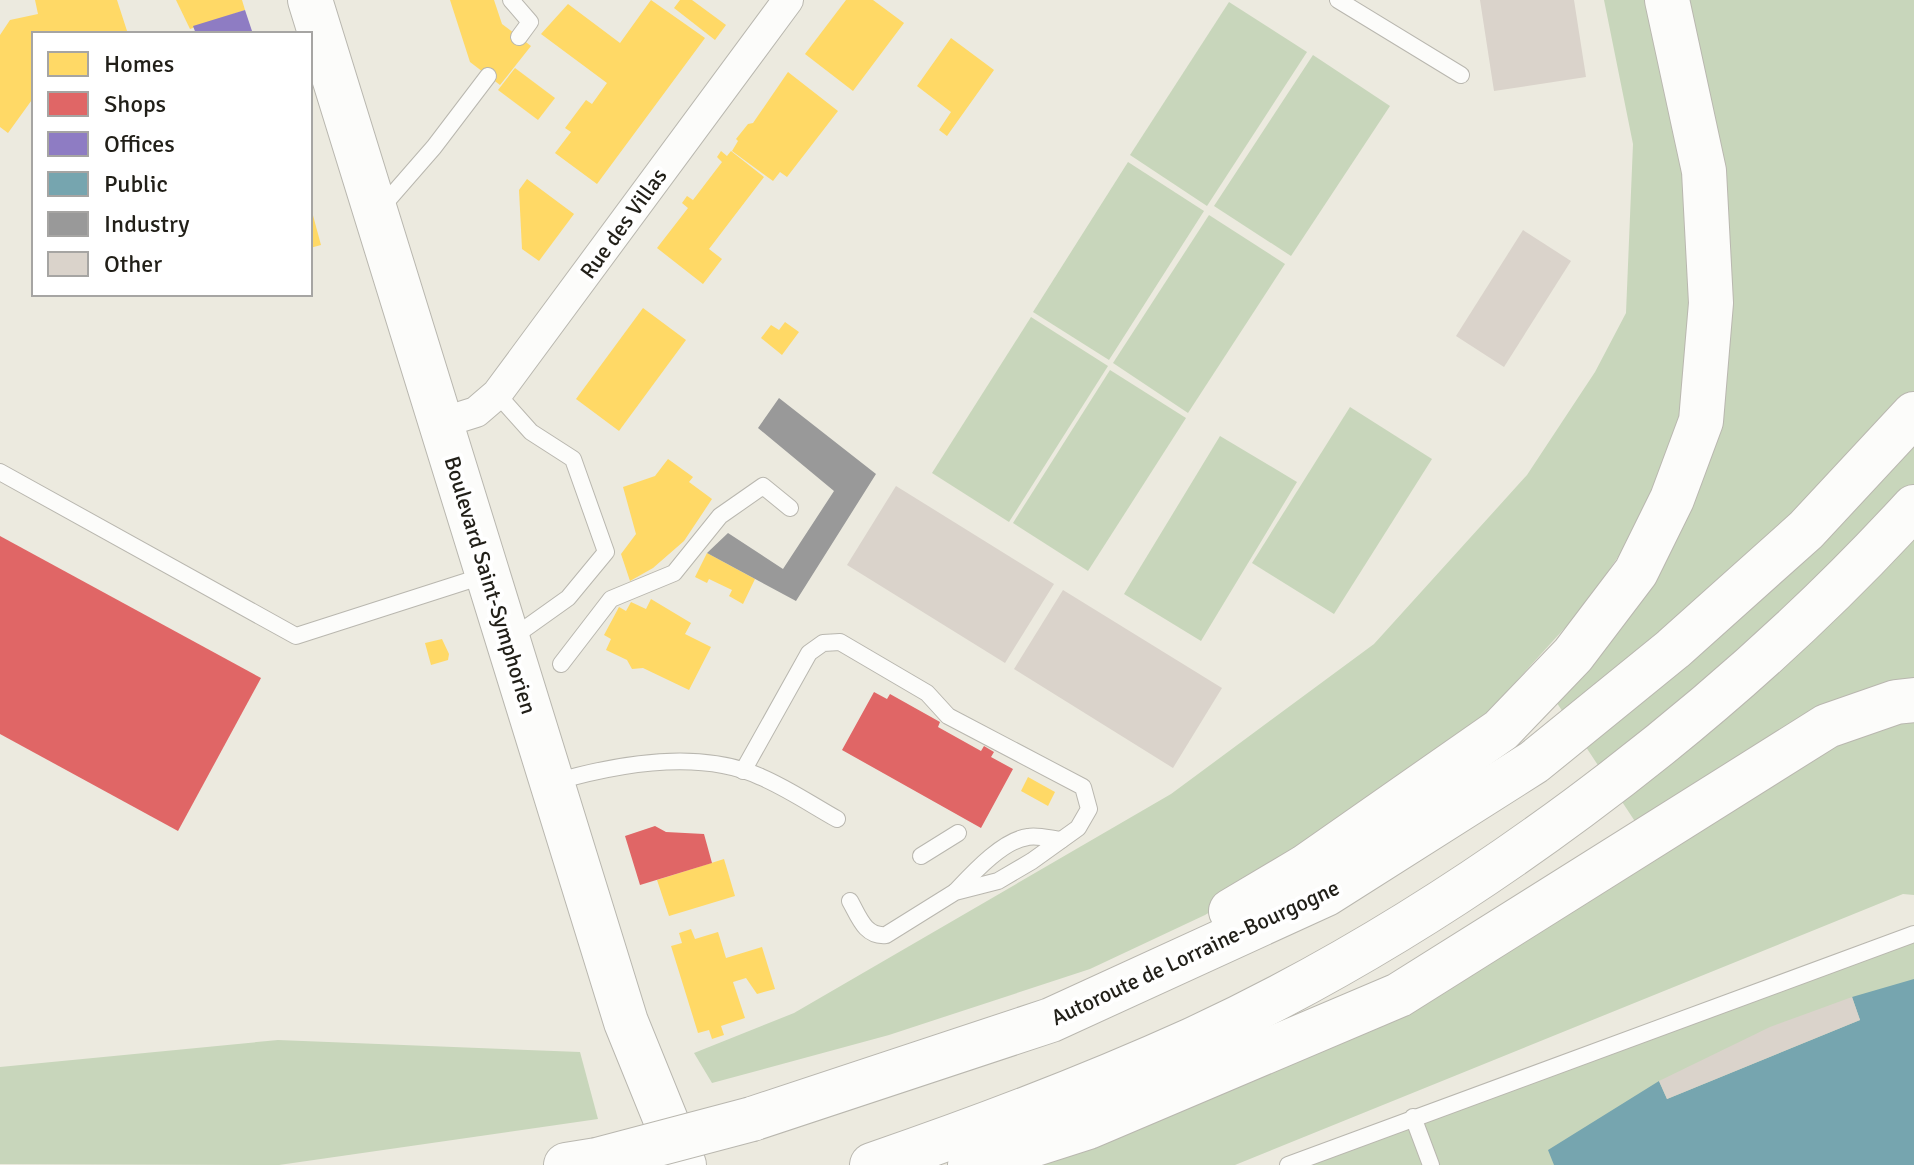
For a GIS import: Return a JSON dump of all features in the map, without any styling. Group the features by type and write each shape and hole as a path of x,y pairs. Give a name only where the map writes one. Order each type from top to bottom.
{"main road":[{"name":"Boulevard Saint-Symphorien","path":"310,0 626,1022 684,1165"},
{"path":"1051,1020 1305,867 1501,730 1573,655 1636,572 1672,499 1701,421 1711,303 1704,171 1667,0"},
{"name":"Autoroute de Lorraine-Bourgogne","path":"582,1163 752,1119 1051,1020 1326,894 1534,762 1673,649 1806,530 1914,414"},
{"path":"872,1165 1082,1087 1194,1039 1316,976 1432,907 1544,830 1652,748 1813,609 1914,507"},
{"path":"970,1165 1088,1127 1399,995 1827,726 1896,702 1914,700"}],"street":[{"name":"Rue des Villas","path":"441,423 476,412 497,394 788,0"}],"lane":[{"path":"511,0 530,22 519,37"},
{"path":"1338,0 1461,75"},
{"path":"376,213 434,147 488,76"},
{"path":"497,394 531,432 573,459 606,552 568,598 508,640"},
{"path":"0,472 296,636 488,574"},
{"path":"561,664 611,599 674,573 720,516 763,486 790,508"},
{"path":"743,771 809,653 823,643 840,642 927,693 948,716 1083,787 1089,809 1078,828 998,881 955,892"},
{"path":"554,783 632,764 693,762 760,776 837,819"},
{"path":"921,856 958,833"},
{"path":"850,901 867,930 876,936 886,935 955,892 987,860 1018,841 1028,836 1061,840"},
{"path":"1288,1165 1914,934"},
{"path":"1413,1117 1431,1165"}],"green space":[{"path":"1604,0 1653,0 1693,238 1693,354 1679,435 1640,525 1582,609 1483,718 1384,806 1205,915 1090,969 889,1035 712,1083 694,1053 794,1013 1171,794 1374,644 1527,475 1595,372 1626,313 1633,144"},
{"path":"1684,0 1914,0 1914,895 1903,894 1235,1165 1039,1165 1438,989 1649,864 1805,763 1640,829 1555,700 1714,434"},
{"path":"1229,2 1307,52 1207,206 1130,155"},
{"path":"1313,55 1390,106 1291,256 1214,206"},
{"path":"1128,162 1204,211 1109,360 1033,312"},
{"path":"1209,215 1285,264 1188,413 1113,363"},
{"path":"1031,317 1108,366 1009,522 932,473"},
{"path":"1110,370 1186,418 1088,571 1013,523"},
{"path":"1350,407 1432,459 1334,614 1252,563"},
{"path":"1220,436 1297,482 1201,641 1124,594"},
{"path":"1914,931 1914,1165 1306,1165"},
{"path":"278,1040 580,1052 598,1119 279,1165 0,1164 0,1067"}],"building: Homes":[{"path":"35,0 117,0 127,32 32,32 32,100 8,133 0,127 0,35 10,20 38,14"},
{"path":"176,0 242,0 245,10 190,29"},
{"path":"450,0 494,0 502,24 531,46 500,85 470,62"},
{"path":"651,0 705,38 597,184 555,153 571,132 565,128 586,100 592,104 607,83 541,34 568,4 620,43"},
{"path":"680,0 692,0 726,25 715,40 674,8"},
{"path":"846,0 873,0 904,23 853,91 805,54"},
{"path":"951,38 994,70 947,136 939,130 951,112 917,86"},
{"path":"515,68 555,98 538,120 498,90"},
{"path":"788,72 838,111 787,177 780,172 773,181 732,151 738,141 736,139 748,124 753,123"},
{"path":"721,151 727,156 731,151 764,177 709,249 722,259 703,284 657,248 688,208 682,203 687,196 693,200 722,162 717,157"},
{"path":"527,179 574,214 539,261 522,249 519,190"},
{"path":"312,212 321,245 312,247"},
{"path":"643,308 686,340 619,431 576,399"},
{"path":"785,322 799,332 782,355 761,338 771,325 779,330"},
{"path":"668,459 693,477 689,482 712,499 684,541 653,568 630,581 621,554 636,534 623,487 655,476"},
{"path":"707,553 755,579 743,604 729,596 732,590 709,579 707,583 695,577"},
{"path":"651,599 691,623 685,634 711,647 689,690 643,668 632,669 627,660 606,650 611,639 604,635 619,607 626,611 631,602 646,609"},
{"path":"442,639 449,654 448,660 431,665 425,643"},
{"path":"1028,777 1055,792 1048,806 1021,791"},
{"path":"724,859 735,896 669,916 657,880"},
{"path":"691,929 695,939 718,932 726,958 762,947 775,989 757,994 746,978 733,982 745,1018 721,1026 724,1035 712,1039 709,1030 698,1033 671,946 682,943 679,933"}],"building: Shops":[{"path":"0,536 261,678 178,831 0,734"},
{"path":"874,692 887,699 890,694 940,722 938,727 981,751 984,746 994,752 991,757 1013,769 981,828 842,750"},
{"path":"655,826 666,832 704,834 712,863 640,885 625,836"}],"building: Offices":[{"path":"245,10 252,32 195,32 193,26"}],"building: Public":[{"path":"1914,979 1914,1165 1554,1165 1548,1150 1659,1081 1667,1099 1860,1020 1852,997"}],"building: Industry":[{"path":"779,398 876,474 796,601 707,553 728,533 783,569 834,491 758,428"}],"building: Other":[{"path":"1480,0 1574,0 1586,77 1494,91"},
{"path":"1523,230 1571,261 1504,367 1456,336"},
{"path":"896,486 1054,584 1005,663 847,565"},
{"path":"1063,590 1222,688 1173,768 1014,669"},
{"path":"1852,997 1860,1020 1667,1099 1659,1081 1770,1027"}]}
